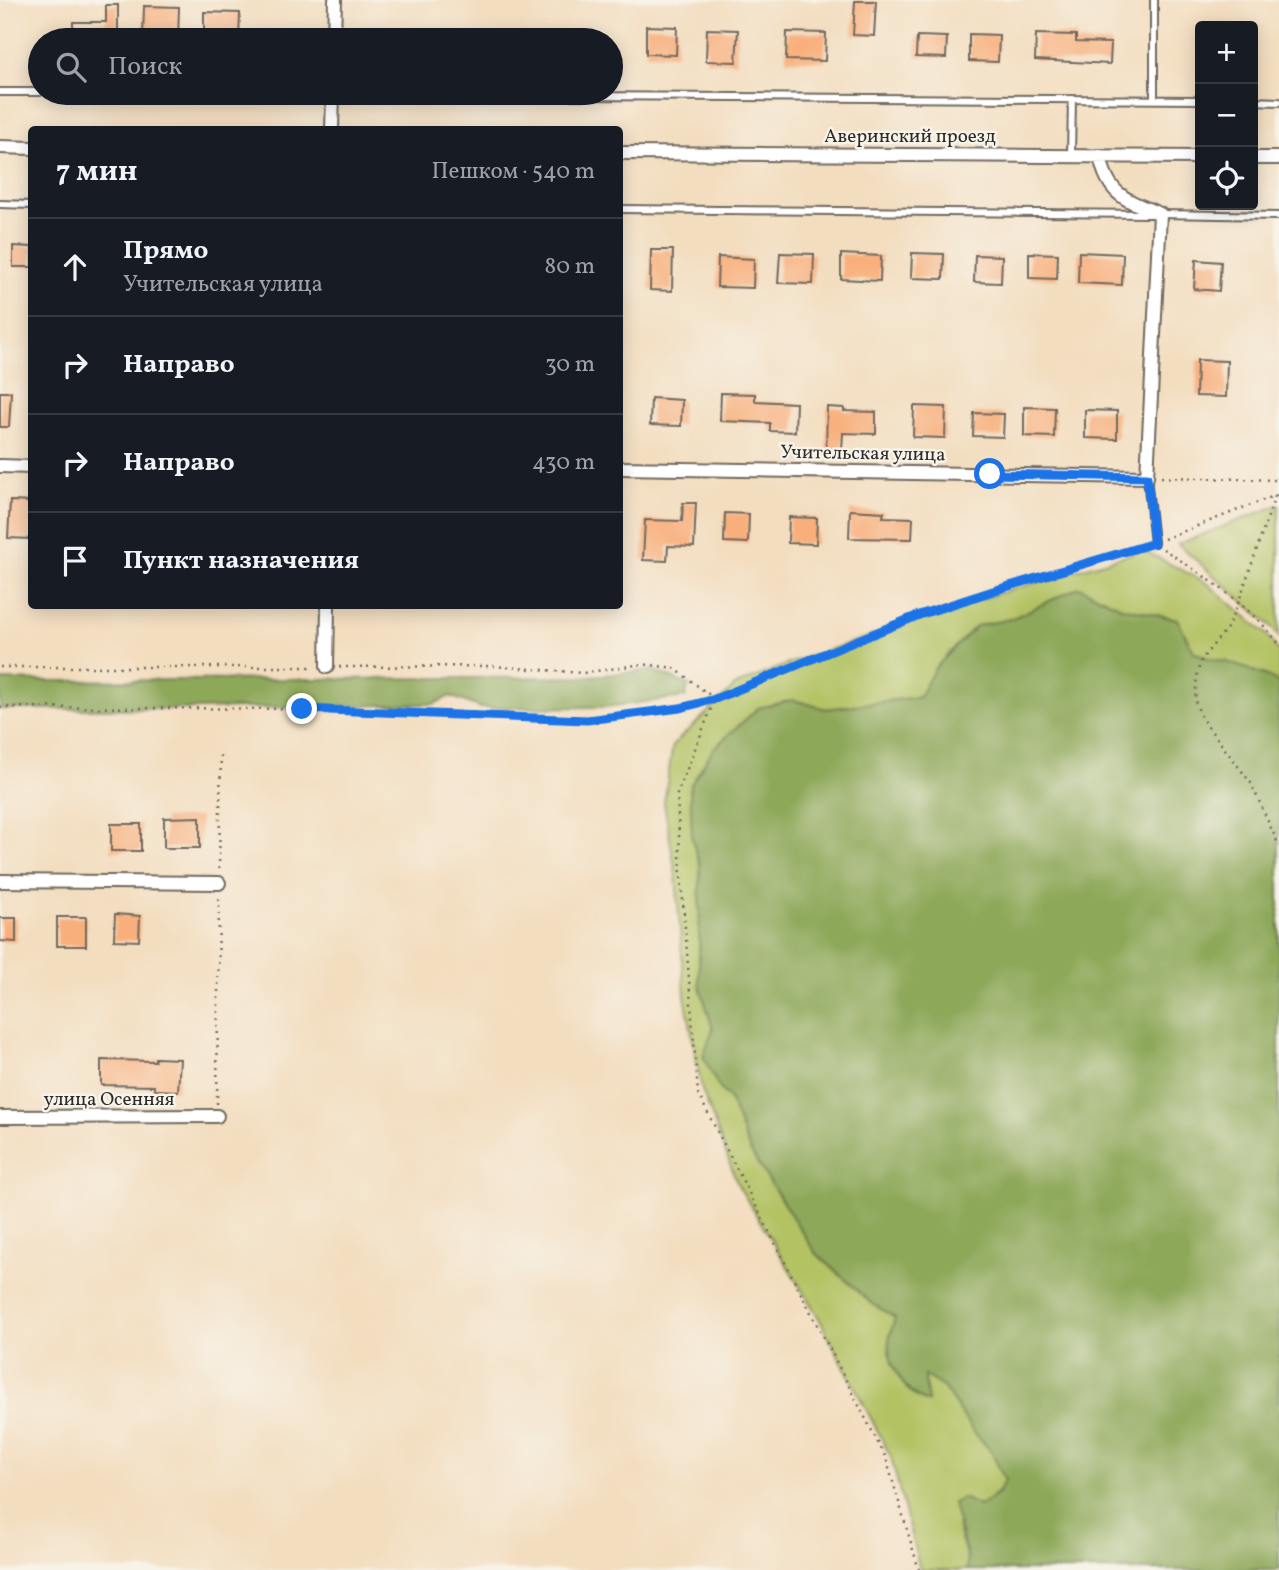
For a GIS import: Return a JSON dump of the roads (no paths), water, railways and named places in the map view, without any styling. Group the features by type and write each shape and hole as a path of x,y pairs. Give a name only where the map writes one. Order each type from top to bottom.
{"street":[{"path":"334,28 335,0"},
{"path":"332,126 333,105"},
{"path":"0,147 28,148"},
{"name":"Аверинский проезд","path":"623,153 1195,157"},
{"path":"1100,156 1104,176 1121,198 1160,214 1147,477"},
{"path":"1258,158 1279,158"},
{"path":"0,466 28,467"},
{"name":"Учительская улица","path":"623,468 1147,477"},
{"path":"327,667 328,609"},
{"path":"0,881 219,883"},
{"name":"улица Осенняя","path":"0,1117 217,1116"}],"lane":[{"path":"1154,0 1154,99"},
{"path":"0,92 28,92"},
{"path":"623,96 1195,100"},
{"path":"1071,156 1072,99"},
{"path":"1258,101 1279,102"},
{"path":"0,204 28,205"},
{"path":"623,209 1279,216"},
{"path":"1147,477 1154,543"}]}
